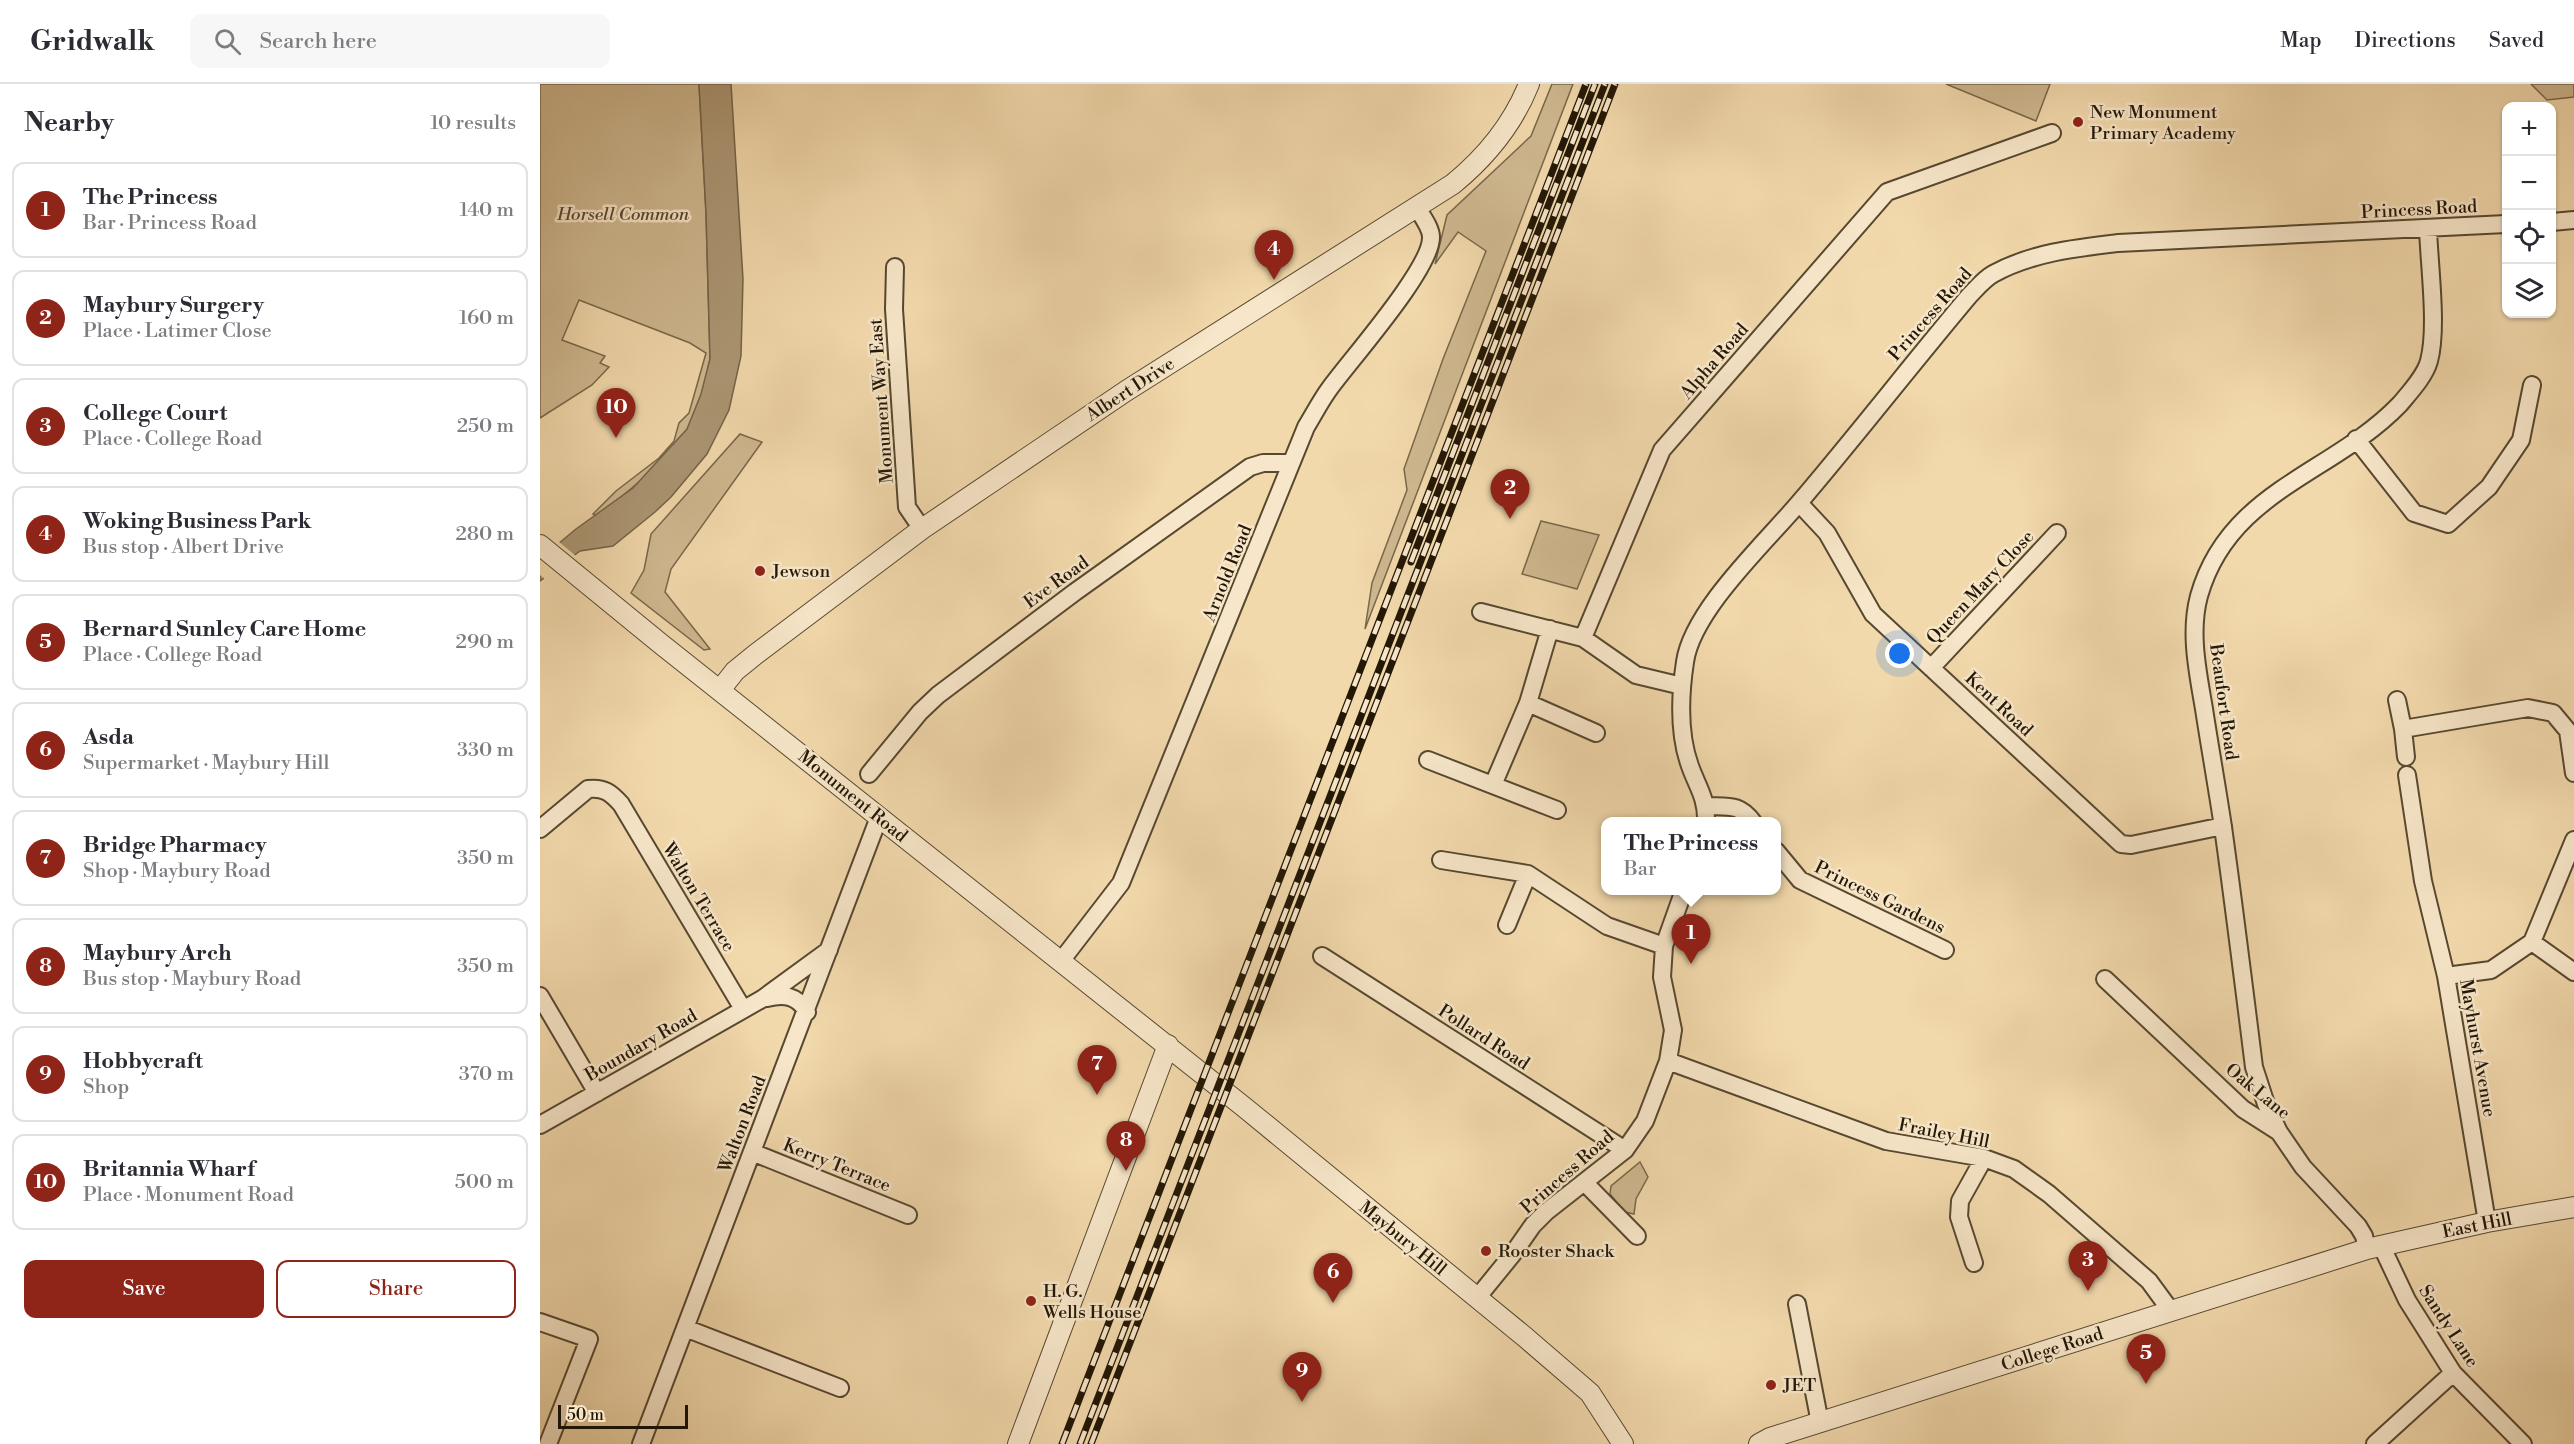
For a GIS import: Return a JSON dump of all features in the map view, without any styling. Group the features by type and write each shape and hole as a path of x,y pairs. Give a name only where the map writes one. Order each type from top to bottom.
{"street":[{"name":"Albert Drive","path":"720,690 735,671 756,654 922,529 1126,391 1417,208 1463,175 1503,133 1529,84"},
{"name":"Alpha Road","path":"1583,638 1662,450 1887,192 2052,133"},
{"name":"Arnold Road","path":"1061,961 1121,883 1306,427 1329,389 1391,309 1428,251 1431,236 1417,208"},
{"path":"2556,222 2574,220"},
{"name":"Princess Road","path":"1706,814 1684,743 1681,712 1685,659 1694,633 1706,610 1799,503 1969,296 1991,275 2029,258 2069,249 2118,243 2502,224"},
{"name":"Beaufort Road","path":"2279,1132 2266,1104 2254,1066 2223,826 2198,671 2195,633 2199,597 2213,562 2231,532 2265,500 2383,421 2410,392 2428,363 2432,341 2428,228"},
{"name":"Monument Way East","path":"895,267 894,309 908,507 922,529"},
{"path":"2356,439 2414,513 2448,524 2489,487 2521,440 2532,385"},
{"name":"Eve Road","path":"869,774 920,712 938,695 1075,592 1250,467 1263,463 1291,463"},
{"name":"Kent Road","path":"1799,503 1827,533 1873,614 2121,844 2131,845 2223,826"},
{"name":"Queen Mary Close","path":"1931,668 2057,533"},
{"name":"Monument Road","path":"540,545 1168,1046"},
{"path":"1481,612 1583,638 1636,675 1682,686"},
{"path":"1493,785 1528,703 1550,629"},
{"path":"2397,700 2406,757"},
{"path":"1528,703 1596,733"},
{"path":"2403,729 2528,708 2553,713 2568,731 2574,773"},
{"path":"1428,760 1557,810"},
{"name":"Mayhurst Avenue","path":"2407,775 2423,881 2446,976 2487,1222"},
{"name":"Walton Terrace","path":"540,829 588,789 596,788 610,792 621,804 743,1009"},
{"path":"1706,814 1737,807 1745,810 1750,817"},
{"name":"Walton Road","path":"641,1444 807,1012 879,817"},
{"path":"2446,976 2491,970 2532,942 2574,840"},
{"name":"Princess Gardens","path":"1781,857 1800,880 1945,950"},
{"path":"1442,860 1528,874 1607,926 1664,946"},
{"path":"1507,925 1528,874"},
{"name":"Princess Road","path":"1476,1298 1512,1255 1533,1225 1546,1212 1625,1150 1645,1121 1668,1061 1673,1030 1662,977 1664,946 1683,895"},
{"path":"2532,942 2574,972"},
{"name":"Boundary Road","path":"540,1125 762,999 829,950"},
{"name":"Pollard Road","path":"1322,956 1625,1150"},
{"name":"Oak Lane","path":"2105,979 2243,1109 2279,1132 2303,1167 2358,1226 2374,1247"},
{"name":"Boundary Road","path":"762,999 778,995 789,996 801,1003 807,1012"},
{"path":"540,996 597,1093"},
{"path":"1018,1444 1168,1046"},
{"name":"Maybury Hill","path":"1168,1046 1590,1393 1623,1444"},
{"name":"Frailey Hill","path":"1668,1061 1886,1142 1984,1158 2014,1169 2049,1194 2149,1281 2171,1311"},
{"name":"Kerry Terrace","path":"752,1152 908,1215"},
{"path":"1974,1263 1959,1217 1960,1201 1984,1158"},
{"path":"1585,1183 1637,1236"},
{"name":"East Hill","path":"2374,1247 2487,1222 2574,1207"},
{"name":"College Road","path":"1760,1444 1770,1438 2374,1247"},
{"name":"Sandy Lane","path":"2374,1247 2453,1373 2523,1444"},
{"path":"1797,1304 1820,1422"},
{"path":"540,1322 589,1339 548,1444"},
{"path":"685,1328 840,1388"},
{"path":"2375,1444 2453,1373"}],"green space":[{"name":"Horsell Common","path":"540,84 699,84 706,213 710,359 706,377 695,413 679,442 645,476 597,516 593,514 616,491 659,458 674,441 679,423 689,413 706,353 690,343 579,300 562,340 605,356 600,363 609,367 592,385 540,418"},
{"path":"1552,84 1573,84 1365,629 1372,583 1407,490 1404,469 1443,359 1486,251 1458,232 1435,264 1447,215 1531,136"},
{"path":"1946,84 2050,84 2036,121"},
{"path":"2531,84 2574,84 2574,97 2547,100"},
{"path":"740,434 762,442 671,569 665,592 710,649 704,650 631,593 644,570 651,534"},
{"path":"1541,521 1599,535 1577,589 1522,574"},
{"path":"1640,1162 1648,1177 1636,1199 1634,1214 1625,1212 1610,1194 1611,1186"}],"shaded area":[{"path":"699,84 731,84 743,279 741,356 729,410 707,454 671,497 655,512 613,546 580,551 540,581 540,559 576,529 633,488 687,429 701,394 710,359 706,213"}],"pier":[{"path":"558,541 577,557 546,580 540,575 540,555"}],"railway":[{"path":"1062,1444 1586,84"},
{"path":"1411,562 1595,84"},
{"path":"1080,1444 1605,84"},
{"path":"1091,1444 1615,84"}],"place":[{"name":"New Monument Primary Academy","path":"2078,122"},
{"name":"Woking Business Park","path":"1274,280"},
{"name":"Britannia Wharf","path":"616,438"},
{"name":"Maybury Surgery","path":"1510,519"},
{"name":"Jewson","path":"760,571"},
{"name":"The Princess","path":"1691,964"},
{"name":"Bridge Pharmacy","path":"1097,1095"},
{"name":"Maybury Arch","path":"1126,1171"},
{"name":"Rooster Shack","path":"1486,1251"},
{"name":"College Court","path":"2088,1291"},
{"name":"H. G. Wells House","path":"1031,1301"},
{"name":"Asda","path":"1333,1303"},
{"name":"Bernard Sunley Care Home","path":"2146,1384"},
{"name":"JET","path":"1771,1385"},
{"name":"Hobbycraft","path":"1302,1402"}]}
